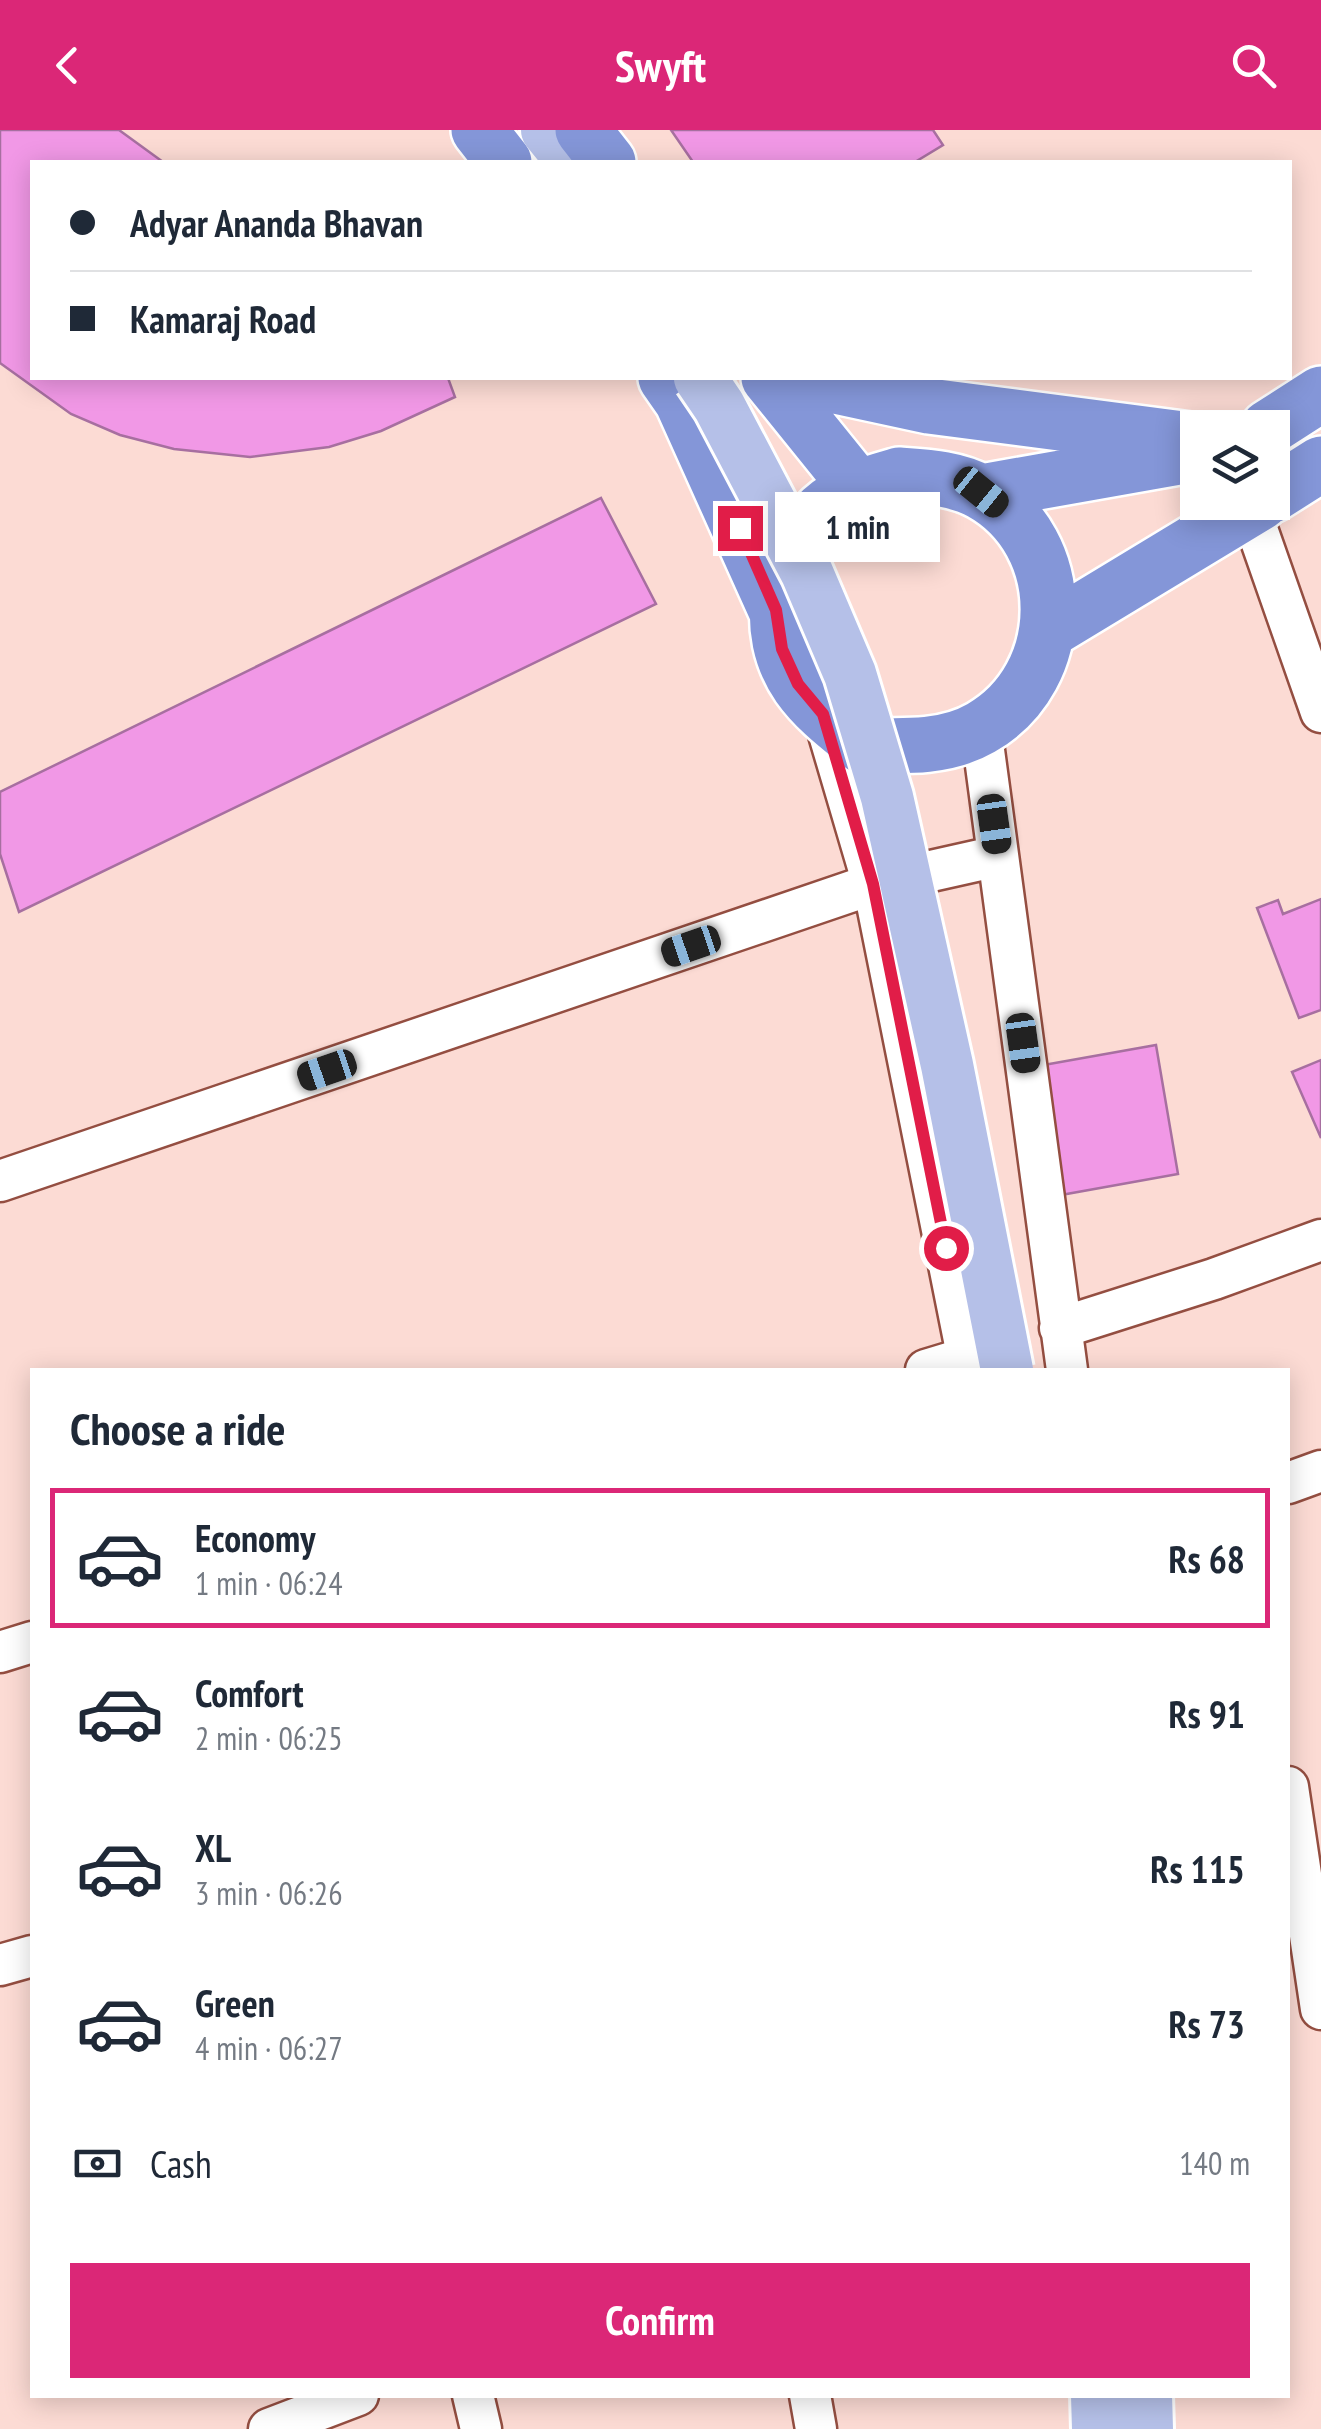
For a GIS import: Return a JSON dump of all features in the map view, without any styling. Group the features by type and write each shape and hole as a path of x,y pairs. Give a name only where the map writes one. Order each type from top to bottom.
{"highway":[{"path":"479,130 502,160"},
{"path":"583,130 606,160"},
{"path":"729,380 683,385 776,610 782,649 798,684 823,714 861,745 941,744 982,728 1013,703 1036,670 1048,631 1048,590 1036,551 1013,518 981,492 942,477 899,475 858,487 824,508 799,536 782,572 776,610"},
{"path":"771,380 858,487"},
{"path":"809,380 929,406 1180,439"},
{"path":"1290,414 1321,394"},
{"path":"981,492 1180,457"},
{"path":"1290,484 1321,464"},
{"path":"1048,631 1231,520"}],"main road":[{"path":"512,130 536,160"},
{"path":"546,130 571,160"},
{"path":"738,380 764,417 833,550 878,663 919,793 976,1066 1047,1349"},
{"path":"683,385 719,406 807,574 855,692 887,796 948,1065 982,1366"},
{"path":"1097,2398 1098,2429"},
{"path":"1146,2398 1147,2429"}],"street":[{"path":"1266,520 1321,712"},
{"path":"823,714 873,884 982,1366 954,1368"},
{"path":"982,728 1047,1349 1065,1368"},
{"path":"0,1181 873,884 998,856"},
{"path":"1047,1349 1321,1240"},
{"path":"1290,1482 1321,1471"},
{"path":"0,1652 30,1643"},
{"path":"1290,1800 1320,1994"},
{"path":"0,1964 30,1956"},
{"path":"269,2429 350,2398"},
{"path":"473,2398 481,2429"},
{"path":"811,2398 816,2429"}],"building":[{"path":"0,130 119,130 160,160 30,160 30,380 449,380 455,397 381,431 329,447 250,457 174,449 120,435 71,414 0,363"},
{"path":"671,130 933,130 943,145 918,160 692,160"},
{"path":"601,498 656,604 19,912 0,854 0,792"},
{"path":"1321,899 1321,1010 1299,1018 1257,908 1278,900 1283,914"},
{"path":"1156,1045 1178,1174 1061,1195 1038,1066"},
{"path":"1321,1060 1321,1138 1292,1072"}],"route":[{"path":"740,528 776,610 782,649 798,684 823,714 873,884 946,1248"}]}
